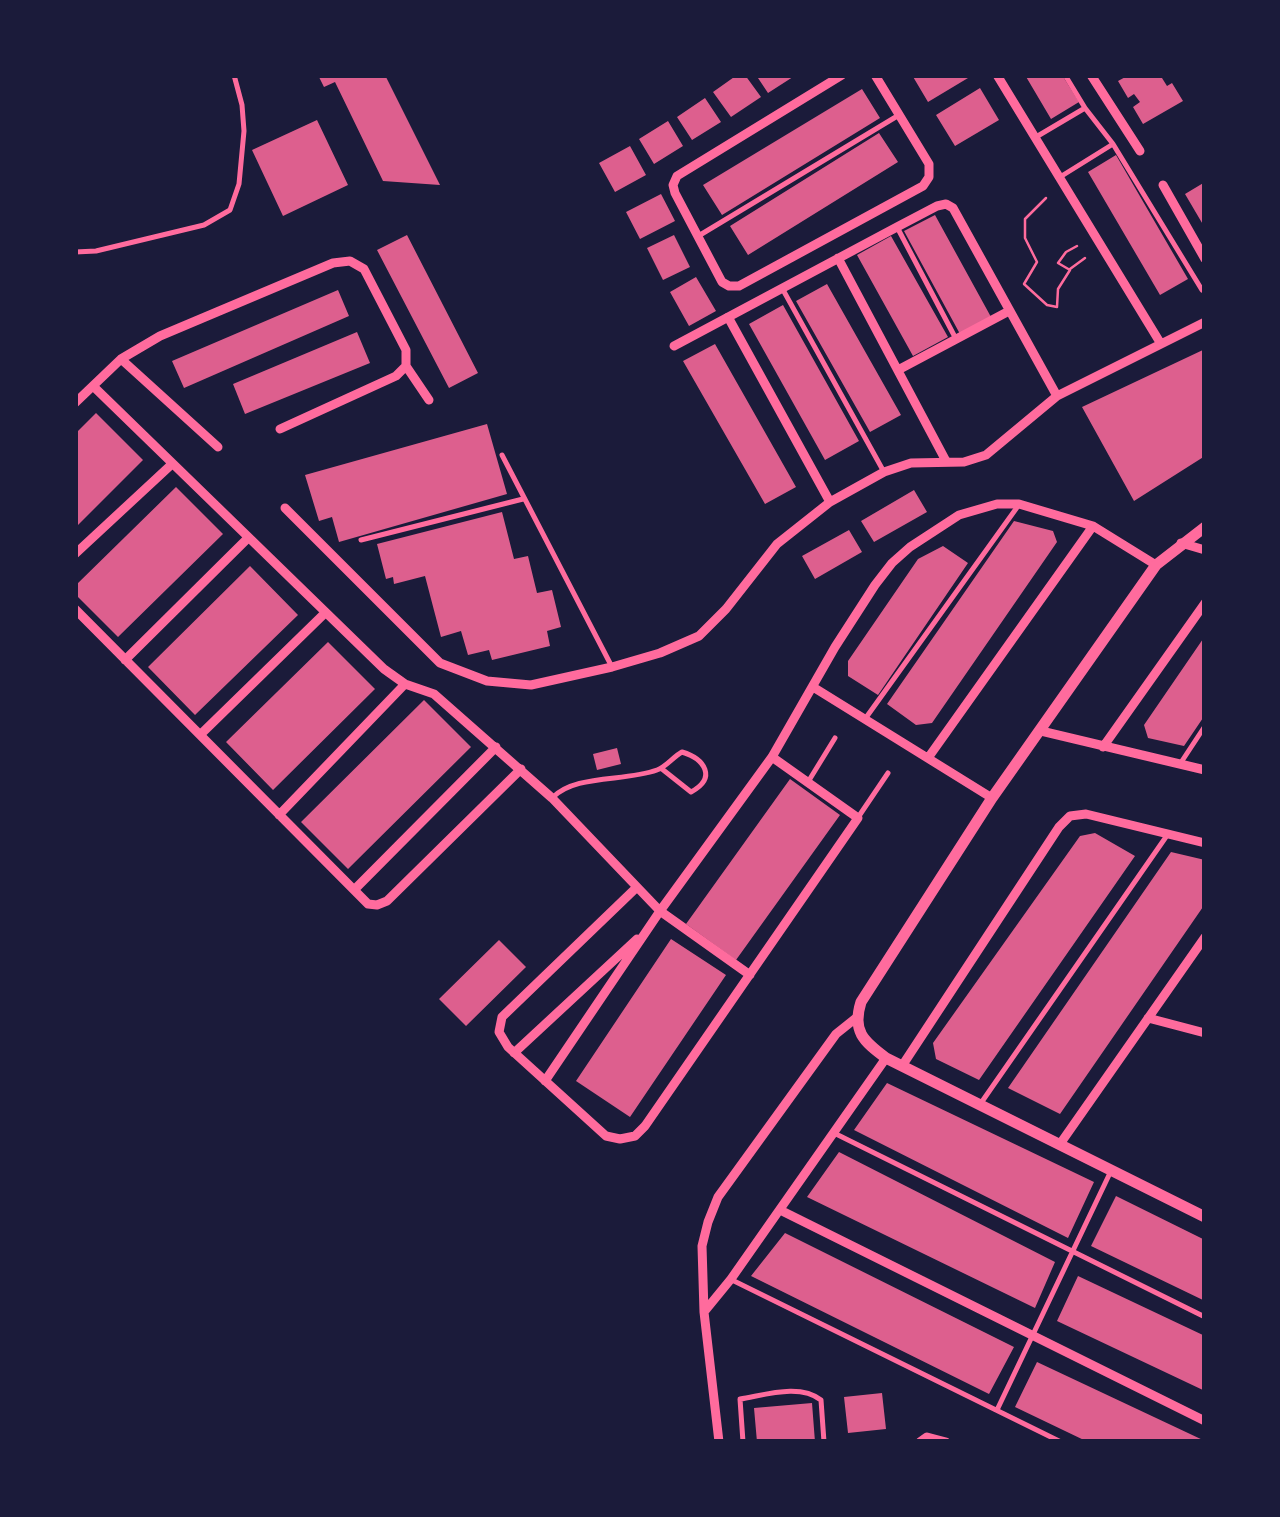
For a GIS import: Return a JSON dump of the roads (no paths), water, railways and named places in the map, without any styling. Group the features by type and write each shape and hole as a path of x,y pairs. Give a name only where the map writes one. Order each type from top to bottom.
{"street":[{"path":"842,75 677,176 675,194 722,282 729,286 739,286 924,186 929,164 875,75"},
{"path":"997,75 1161,344"},
{"path":"1091,75 1140,151"},
{"path":"1162,185 1205,259"},
{"path":"674,346 897,226 946,204 953,208 1057,396"},
{"path":"838,258 946,461"},
{"path":"75,403 121,359 177,329 333,262 350,261 364,268 406,350 406,366 428,400"},
{"path":"898,370 1009,311"},
{"path":"728,317 830,502"},
{"path":"285,508 440,663 487,681 531,685 660,653 699,636 726,609 777,544 830,502 884,472 911,463 964,462 986,456 1057,396 1205,322"},
{"path":"121,359 218,447"},
{"path":"280,429 396,376 406,366"},
{"path":"93,386 384,670 404,684 434,694 522,769 660,911 750,975"},
{"path":"75,554 172,464"},
{"path":"545,1081 648,928 772,757 874,585 892,563 960,516 998,504 1019,504 1093,526 1156,566"},
{"path":"928,758 1093,526"},
{"path":"719,1442 704,1312 702,1246 718,1197 836,1034 856,1018 861,1002 992,798 1156,566 1205,527"},
{"path":"126,660 248,538"},
{"path":"1182,543 1205,550"},
{"path":"1103,746 1205,604"},
{"path":"75,609 368,904 387,902 522,769"},
{"path":"202,734 324,613"},
{"path":"279,814 404,684"},
{"path":"813,687 992,798"},
{"path":"1040,731 1205,770"},
{"path":"354,890 496,747"},
{"path":"637,888 502,1016 499,1032 514,1053 606,1136 620,1139 636,1136 858,818 772,757"},
{"path":"902,1066 1070,816 1086,814 1205,843"},
{"path":"514,1053 648,928"},
{"path":"1060,1144 1205,936"},
{"path":"856,1018 862,1036 886,1058 1205,1217"},
{"path":"1148,1018 1205,1033"},
{"path":"704,1312 886,1058"},
{"path":"780,1210 1205,1421"},
{"path":"920,1442 927,1437 946,1442"}],"lane":[{"path":"75,252 96,251 204,226 230,210 239,184 244,131 234,75"},
{"path":"1066,75 1202,290"},
{"path":"1036,138 1085,108"},
{"path":"697,237 899,115"},
{"path":"1060,177 1113,144"},
{"path":"897,226 956,339"},
{"path":"782,288 884,472"},
{"path":"502,456 612,667"},
{"path":"361,540 523,500"},
{"path":"865,719 1019,504"},
{"path":"1180,764 1205,726"},
{"path":"808,782 835,738"},
{"path":"552,798 561,788 575,784 620,779 662,768 682,752 705,768 706,779 691,792 662,768"},
{"path":"858,818 888,772"},
{"path":"980,1106 1168,834"},
{"path":"834,1133 1205,1317"},
{"path":"996,1410 1112,1170"},
{"path":"731,1279 1061,1442"},
{"path":"744,1442 740,1399 800,1390 821,1400 824,1442"}]}
